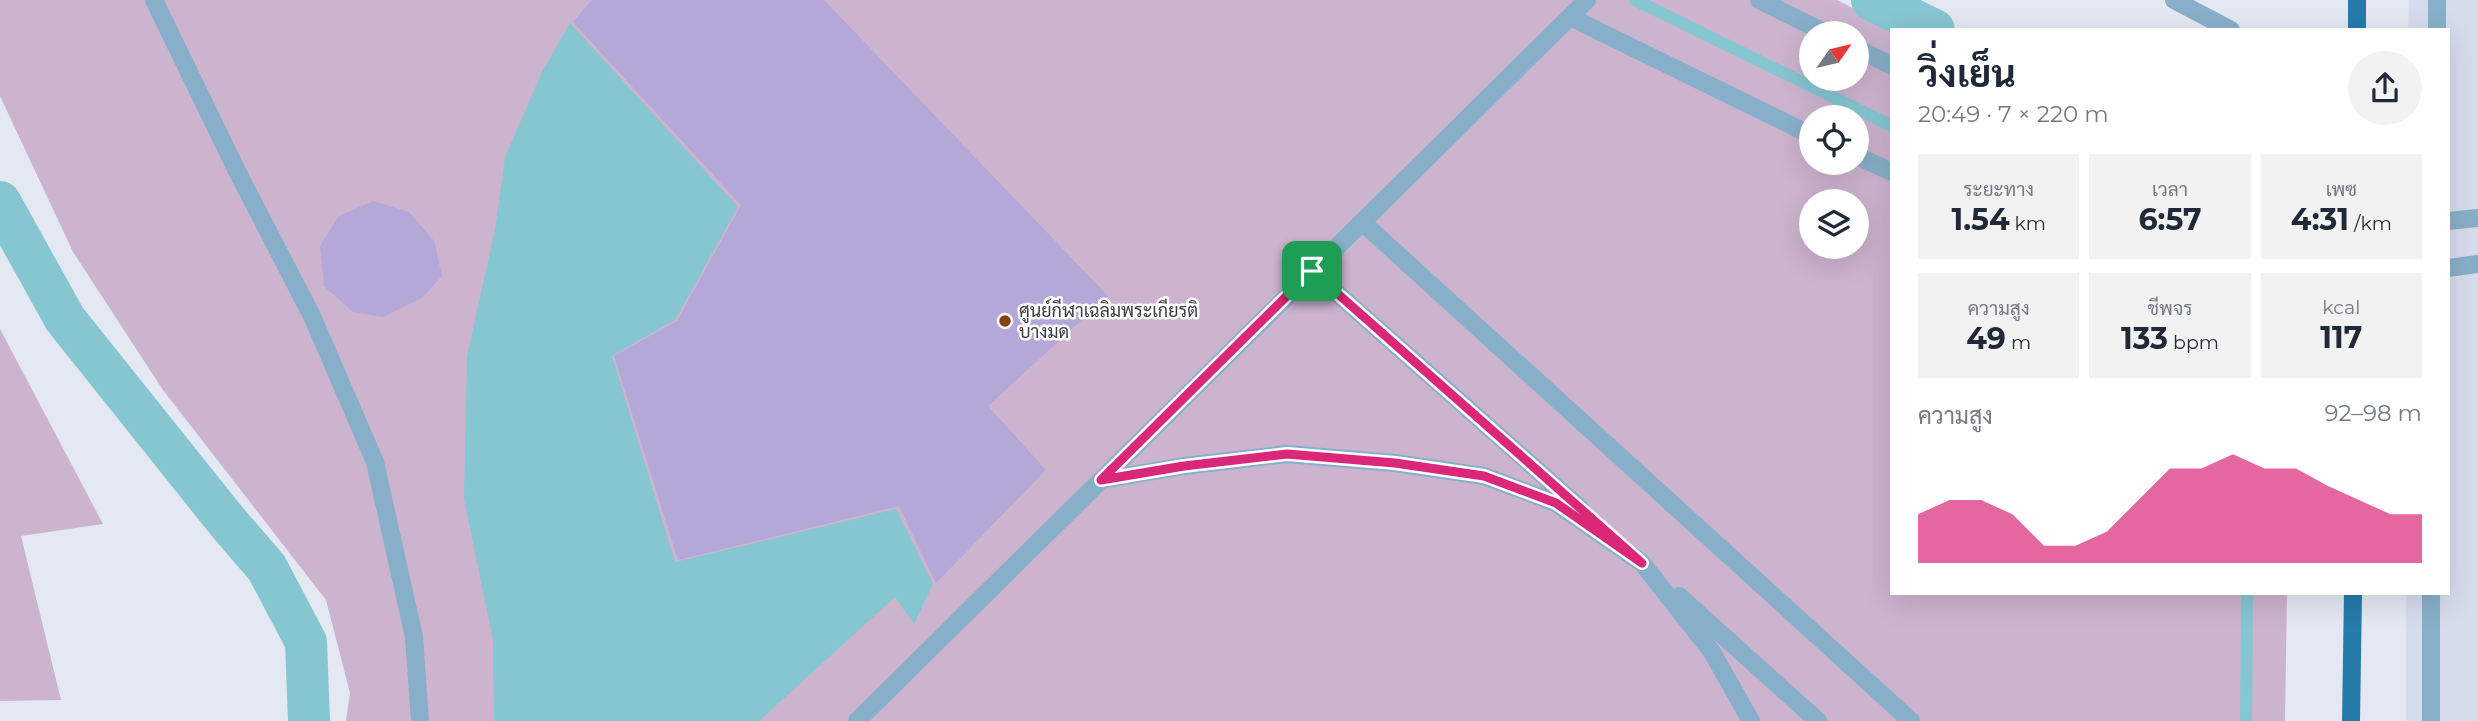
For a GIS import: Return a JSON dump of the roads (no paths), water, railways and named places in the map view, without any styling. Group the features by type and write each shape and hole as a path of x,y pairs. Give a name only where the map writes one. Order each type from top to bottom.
{"main road":[{"path":"2357,0 2357,28"},
{"path":"2351,721 2353,595"}],"lane":[{"path":"154,0 238,173 312,316 375,462 414,637 419,721"},
{"path":"857,721 1587,0"},
{"path":"1759,0 1802,21"},
{"path":"2174,0 2227,28"},
{"path":"2437,0 2437,28"},
{"path":"1570,17 1799,129"},
{"path":"1869,54 1890,65"},
{"path":"1869,161 1890,171"},
{"path":"2450,221 2478,218"},
{"path":"1362,222 1911,721"},
{"path":"2450,268 2478,264"},
{"path":"1312,271 1818,721"},
{"path":"1101,480 1184,466 1287,454 1395,463 1484,476 1556,503 1642,563 1712,652 1751,721"},
{"path":"2431,595 2431,721"}],"water":[{"path":"570,23 738,207 675,320 612,356 675,562 896,509 933,584 914,624 895,597 759,721 494,721 493,640 464,499 467,356 495,230 505,157 542,72"}],"waterway":[{"path":"1635,0 1890,125"},
{"path":"1872,0 1930,28"},
{"path":"0,202 65,319 267,568 306,642 309,721"},
{"path":"2246,721 2247,595"}],"place":[{"name":"ศูนย์กีฬาเฉลิมพระเกียรติ บางมด","path":"1005,321"}]}
